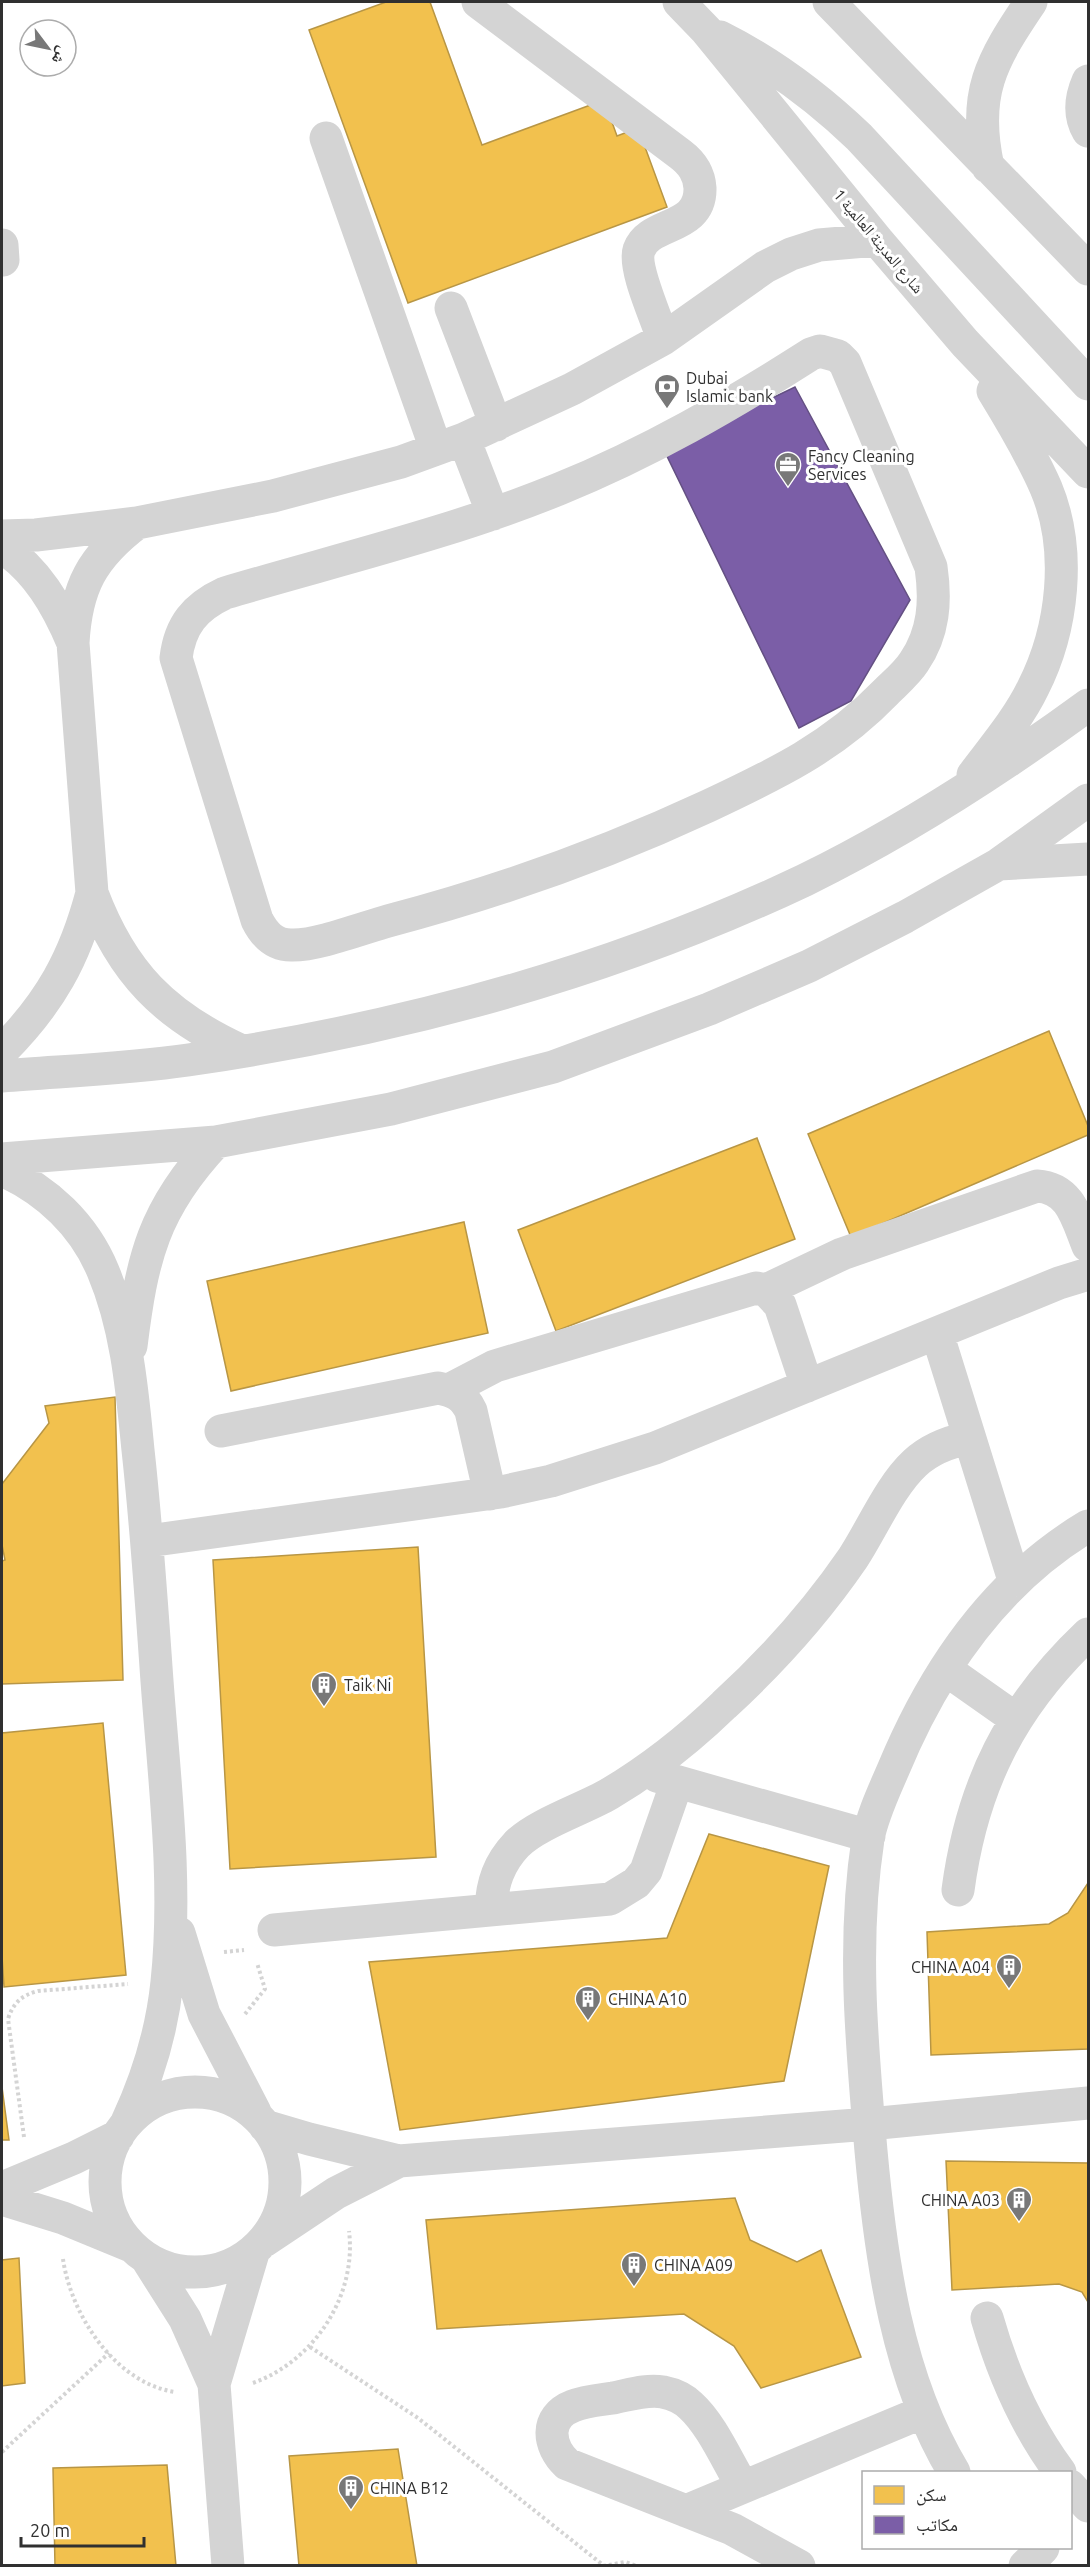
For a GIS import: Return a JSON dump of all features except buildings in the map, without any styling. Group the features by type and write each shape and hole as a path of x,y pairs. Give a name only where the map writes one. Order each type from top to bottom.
{"street":[{"path":"478,2 680,154 696,169 700,193 696,207 687,218 649,238 639,250 639,267 663,339"},
{"path":"669,2 706,30 778,70 825,104 859,137 1089,384"},
{"name":"شارع المدينة العالمية 1","path":"679,2 706,30 877,240 965,343 1089,472"},
{"path":"829,2 1089,269"},
{"path":"988,167 981,136 982,105 988,75 1001,46 1031,2"},
{"path":"1089,81 1083,96 1082,111 1089,131"},
{"path":"326,138 450,444 493,514"},
{"path":"1038,219 1089,249"},
{"path":"2,536 36,535 137,523 338,480 450,444 572,389 663,339 765,267 791,254 819,245 877,240"},
{"path":"450,308 496,425"},
{"path":"959,794 1011,724 1033,689 1049,651 1058,611 1061,570 1057,528 1047,489 1017,431 965,343"},
{"path":"830,352 845,363 931,567 934,592 933,617 926,641 914,663 897,682 865,714 839,735 793,766 662,827 541,875 422,913 301,945 279,943 270,938 257,920 176,658 178,641 185,625 195,611 225,593 493,514 560,489 625,459 740,398 811,354 830,352"},
{"path":"137,523 115,540 96,562 82,587 74,615 73,643 92,893 110,937 125,961 149,990 192,1026 242,1051"},
{"path":"2,547 30,571 48,593 73,643"},
{"path":"2,1076 131,1066 242,1051 451,1006 543,982 633,952 720,918 806,879 959,794 1089,705"},
{"path":"2,1159 216,1142 392,1109 553,1068 632,1040 809,966 905,918 999,864 1089,800"},
{"path":"999,864 1089,859"},
{"path":"2,1051 48,999 67,966 82,930 92,893"},
{"path":"129,1360 138,1289 145,1256 157,1224 173,1194 192,1167 216,1142"},
{"path":"2,1170 30,1184 53,1201 74,1222 91,1246 104,1272 129,1360 148,1541 176,1969 154,2053 142,2088 108,2158 104,2181 107,2205 117,2227 139,2252 185,2319 214,2384 228,2565"},
{"path":"449,1390 506,1363 746,1289 766,1290 842,1254 1037,1186 1057,1190 1065,1197 1089,1246"},
{"path":"148,1541 490,1494 552,1481 655,1448 1059,1283 1089,1274"},
{"path":"766,1290 780,1305 807,1386"},
{"path":"937,1333 1014,1580"},
{"path":"221,1431 438,1388 449,1390 466,1401 471,1411 490,1494"},
{"path":"491,1909 492,1890 497,1872 519,1841 609,1794 644,1771 711,1718 758,1674 808,1618 852,1558 902,1477 915,1463 949,1442 968,1438"},
{"path":"953,2471 923,2412 899,2332 885,2264 861,2052 859,1980 861,1908 869,1836 901,1750 921,1709 966,1638 1014,1580 1065,1540 1089,1526"},
{"path":"958,1890 963,1854 980,1792 998,1750 1016,1719 1062,1659 1089,1634"},
{"path":"945,1669 1016,1719"},
{"path":"644,1771 869,1836"},
{"path":"263,1938 491,1909 610,1899 623,1893 645,1871 677,1782"},
{"path":"176,1969 204,2014 219,2048 278,2148 284,2174 283,2200 273,2225 255,2249 214,2384"},
{"path":"15,2183 122,2129 155,2101 189,2092 212,2093 234,2100 260,2119 309,2139 399,2161 869,2124 1089,2103"},
{"path":"2,2199 63,2218 169,2268 194,2272 217,2269 255,2249 336,2193 399,2161"},
{"path":"987,2318 999,2358 1015,2398 1035,2435 1059,2471"},
{"path":"743,2487 701,2418 691,2406 678,2397 663,2392 647,2391 573,2406 560,2413 552,2426 551,2440 556,2454 567,2464 732,2529 800,2565"},
{"path":"686,2511 923,2412"},
{"path":"1011,2549 1025,2565 1041,2549"}],"path":[{"path":"15,2183 8,2019 11,2009 27,1994 176,1969 263,1938 265,1989 219,2048"},
{"path":"310,2347 418,2418 603,2565 625,2562 637,2565"},
{"path":"2,2452 110,2353"}],"place":[{"name":"Dubai Islamic bank","path":"667,410"},
{"name":"Fancy Cleaning Services","path":"788,488"},
{"name":"Taik Ni","path":"324,1708"},
{"name":"CHINA A04","path":"1009,1990"},
{"name":"CHINA A10","path":"588,2022"},
{"name":"CHINA A03","path":"1019,2223"},
{"name":"CHINA A09","path":"634,2288"},
{"name":"CHINA B12","path":"351,2511"}]}
